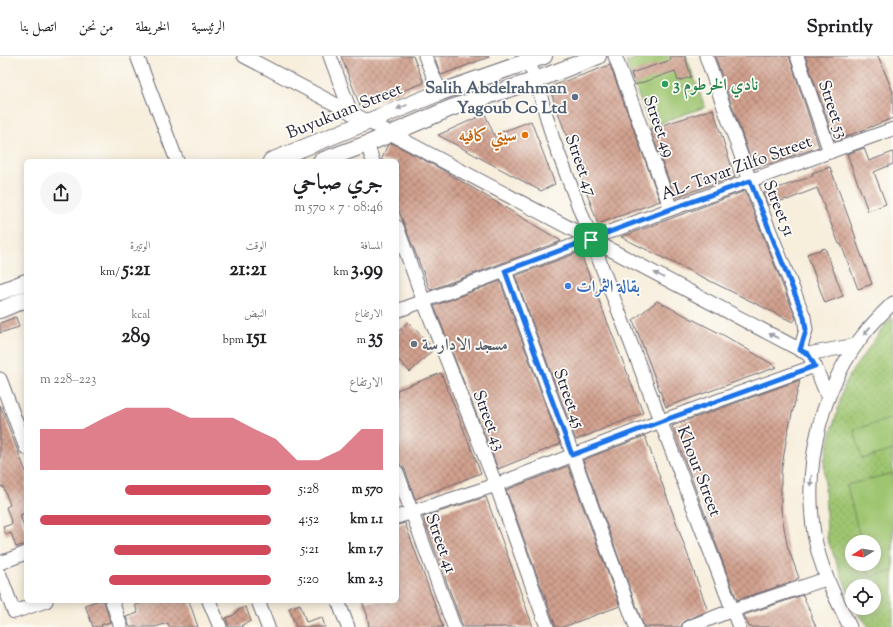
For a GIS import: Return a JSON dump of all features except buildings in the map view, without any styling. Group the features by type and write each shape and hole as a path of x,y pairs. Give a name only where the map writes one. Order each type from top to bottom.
{"main road":[{"name":"Buyukuan Street","path":"277,159 441,92 528,59 544,56"},
{"path":"326,159 367,144 451,108 536,80 598,56"},
{"path":"0,292 24,283"},
{"path":"0,310 24,300"}],"street":[{"path":"137,56 176,159"},
{"path":"244,56 808,357 828,398"},
{"path":"330,56 352,113"},
{"path":"425,56 441,92"},
{"name":"Street 49","path":"615,56 671,209"},
{"name":"Street 51","path":"706,56 750,181 804,317 808,357"},
{"name":"Street 53","path":"797,56 830,152"},
{"name":"Street 47","path":"528,59 536,80 553,139 591,240"},
{"name":"AL- Tayar Zilfo Street","path":"399,310 671,209 893,129"},
{"path":"367,144 372,159"},
{"name":"Street 43","path":"399,233 424,302 496,485 547,627"},
{"name":"Khour Street","path":"591,240 662,421 739,627"},
{"name":"Street 45","path":"505,271 636,627"},
{"path":"850,627 826,579 814,535 810,488 815,442 828,398 843,365 856,345 884,310 893,303"},
{"path":"399,516 496,485 662,421 808,357 856,345"},
{"path":"0,379 24,443"},
{"name":"Street 41","path":"399,477 454,627"},
{"path":"0,563 24,554"},
{"path":"0,576 14,612"},
{"path":"689,627 733,610 826,579"},
{"path":"0,612 14,612 40,603"},
{"path":"113,603 122,627"},
{"path":"210,603 220,627"},
{"path":"259,603 268,627"},
{"path":"339,603 348,627"}],"green space":[{"name":"نادي الخرطوم 3","path":"642,56 686,56 705,107 650,127 626,62"},
{"path":"893,317 893,627 869,627 860,615 881,615 881,579 845,579 845,584 827,538 824,460 844,386 852,371 888,321"},
{"path":"893,418 893,450 862,459 854,430"},
{"path":"893,473 893,571 869,577 868,571 881,571 881,535 859,535 847,485"}],"place":[{"name":"نادي الخرطوم 3","path":"665,84"},
{"name":"Salih Abdelrahman Yagoub Co Ltd","path":"575,97"},
{"name":"سيتي كافيه","path":"525,135"},
{"name":"بقالة الثمرات","path":"568,286"},
{"name":"مسجد الادارسة","path":"414,344"}],"route":[{"path":"750,181 804,317 806,330 800,350 808,354 815,366 572,455 505,271 591,240 671,209 750,181"}]}
